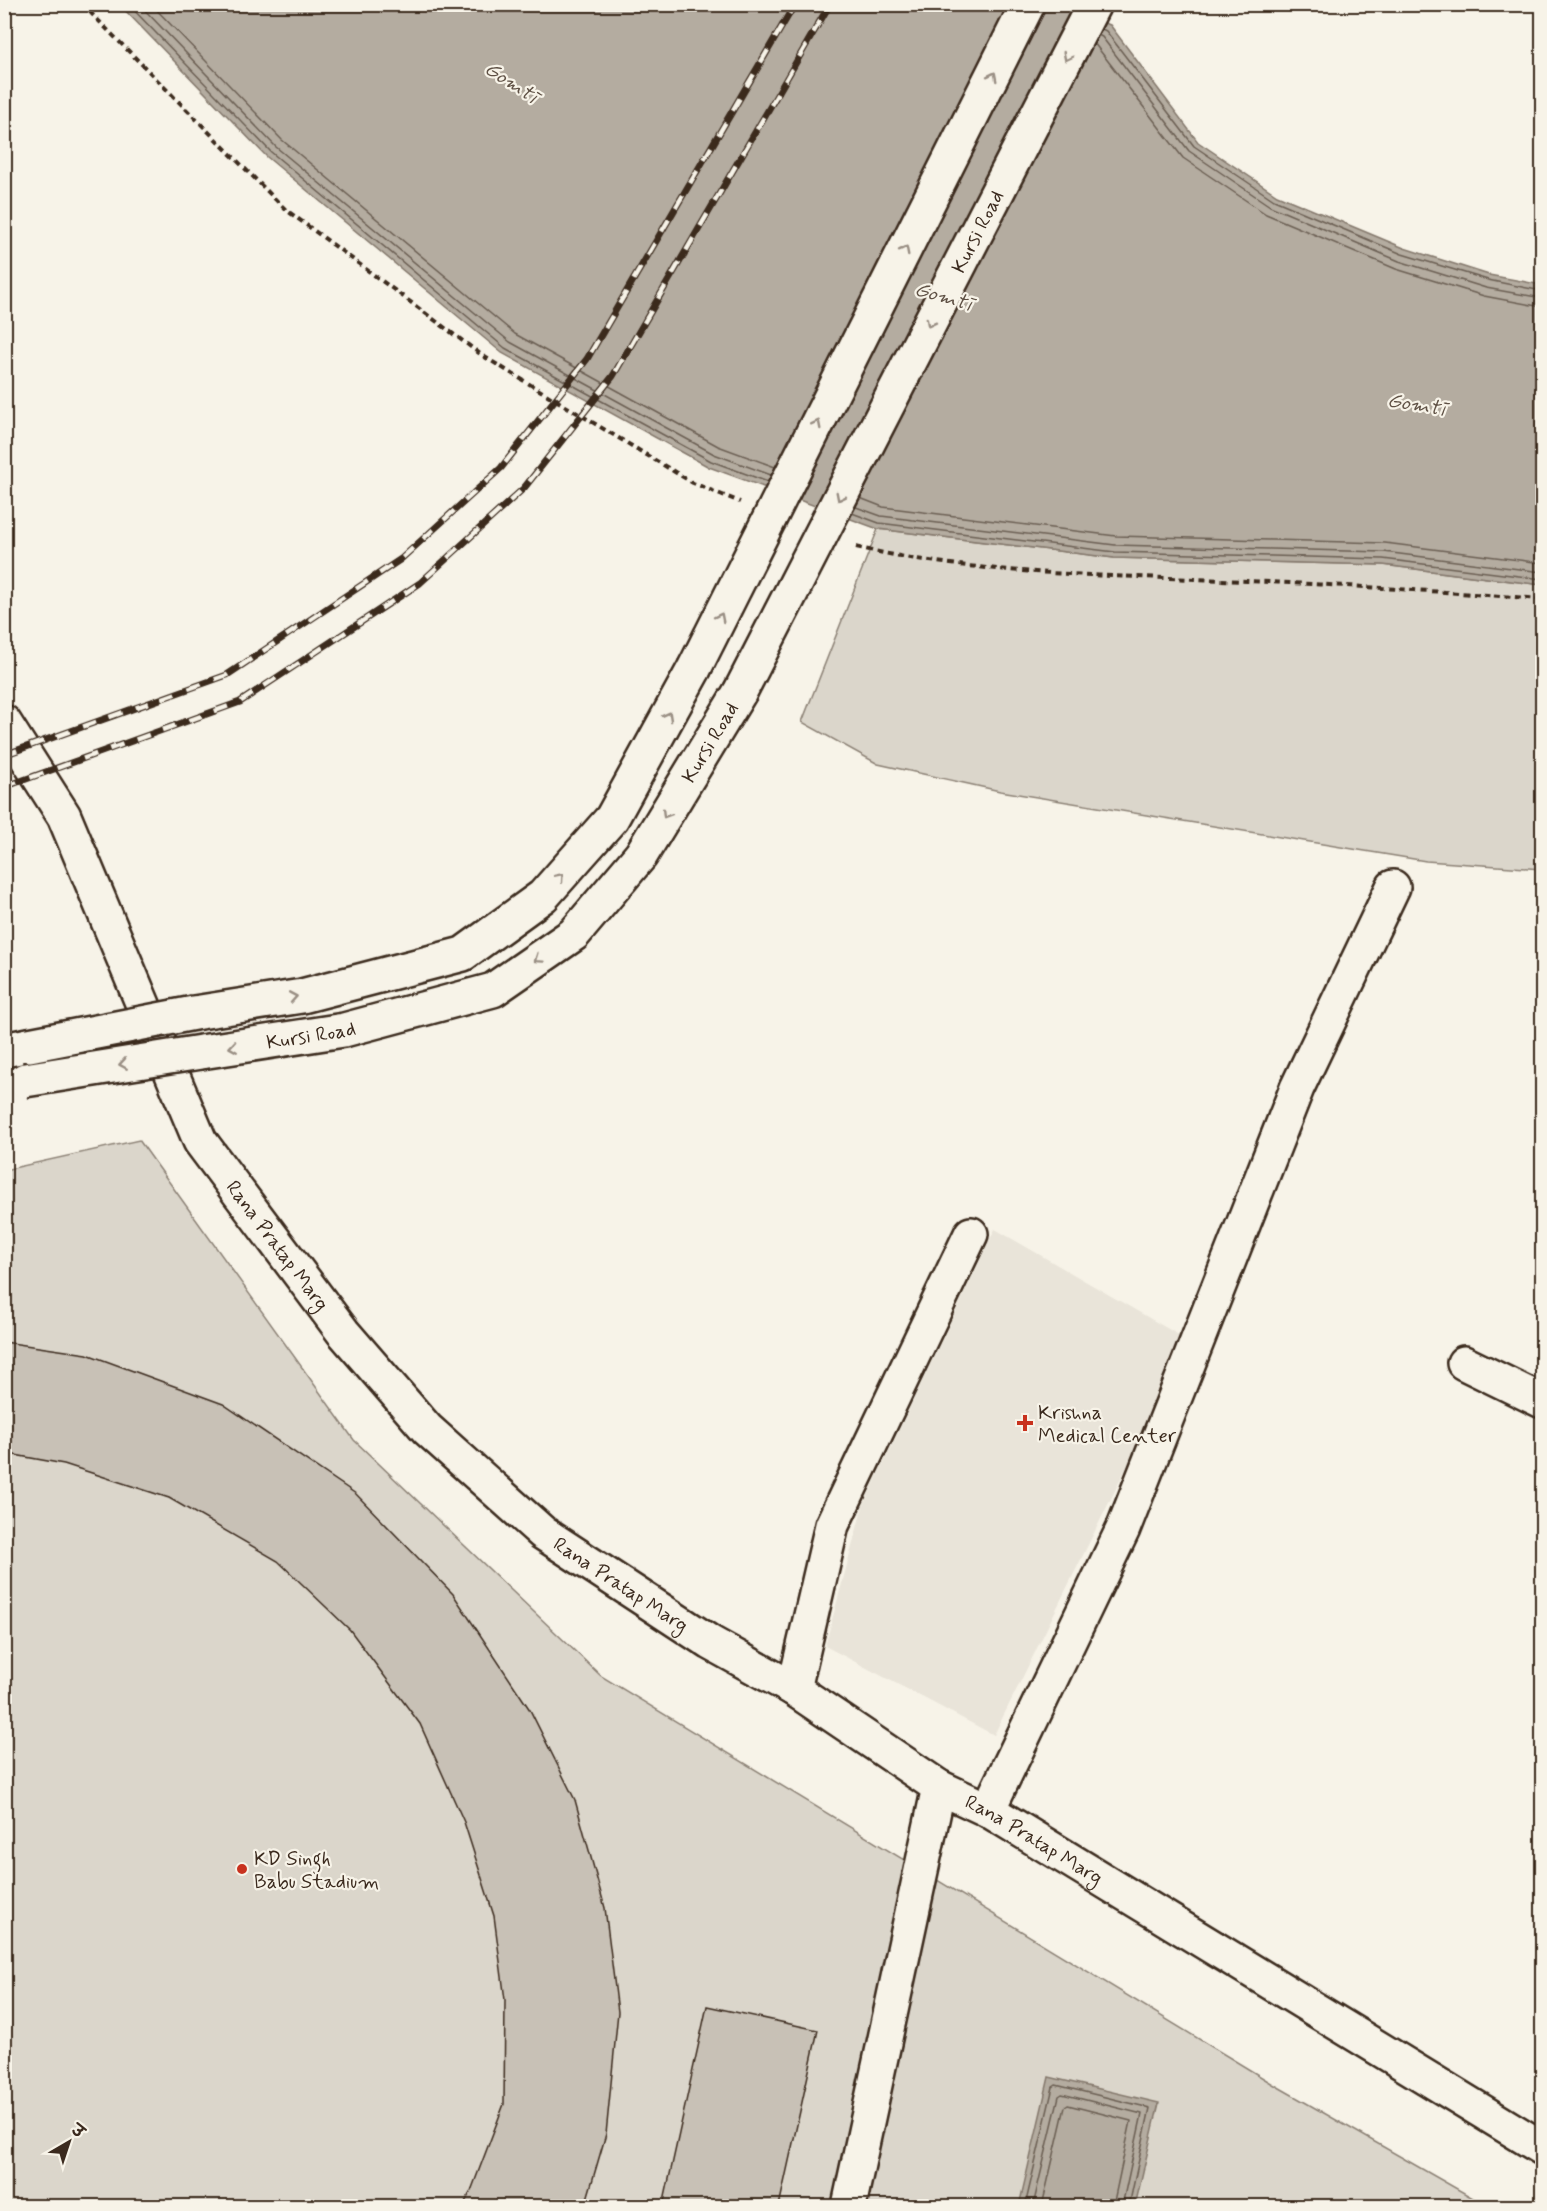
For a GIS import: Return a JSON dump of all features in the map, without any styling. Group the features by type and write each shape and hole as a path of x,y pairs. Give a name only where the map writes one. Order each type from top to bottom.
{"main road":[{"name":"Kursi Road","path":"17,1048 194,1013 302,996 463,954 543,896 612,818 694,669 1028,4"},
{"name":"Kursi Road","path":"15,1082 344,1030 493,990 574,934 641,855 740,692 1094,4"},
{"name":"Rana Pratap Marg","path":"4,722 64,816 200,1141 343,1332 427,1429 543,1533 711,1642 794,1689 939,1787 988,1810 1542,2148"},
{"path":"988,1810 1123,1529 1298,1088 1393,887"},
{"path":"794,1689 832,1525 971,1234"},
{"path":"1464,1363 1542,1401"},
{"path":"849,2206 939,1787"}],"path":[{"path":"82,4 285,209 483,356 693,483 748,505"},
{"path":"847,544 902,558 1037,573 1350,585 1542,599"}],"shaded area":[{"path":"878,529 1114,558 1383,565 1542,585 1542,869 1426,861 1000,791 878,764 802,722"},
{"path":"139,1140 354,1440 601,1676 1273,2084 1487,2206 5,2206 4,1170"},
{"name":"Krishna Medical Center","path":"995,1229 1189,1341 994,1735 825,1646 863,1506"}],"water":[{"name":"Gomtī","path":"1052,4 1110,25 1198,142 1277,195 1404,248 1489,275 1542,285 1542,585 1383,565 1114,558 878,529 709,467 502,353 267,157 120,5"},
{"path":"1049,2077 1159,2103 1135,2206 1019,2206"}],"building":[{"path":"4,1342 87,1354 223,1404 356,1494 453,1594 530,1710 575,1800 605,1908 618,2012 606,2134 585,2206 463,2206 471,2191 504,2104 505,2000 494,1916 464,1822 420,1724 350,1630 278,1561 169,1498 64,1464 4,1453"},
{"path":"707,2006 818,2030 779,2206 663,2206"}],"railway":[{"path":"4,755 227,675 401,559 501,468 587,359 795,4"},
{"path":"4,787 240,702 420,583 524,488 613,376 830,4"}],"place":[{"name":"Krishna Medical Center","path":"1025,1423"},
{"name":"KD Singh Babu Stadium","path":"242,1869"}]}
